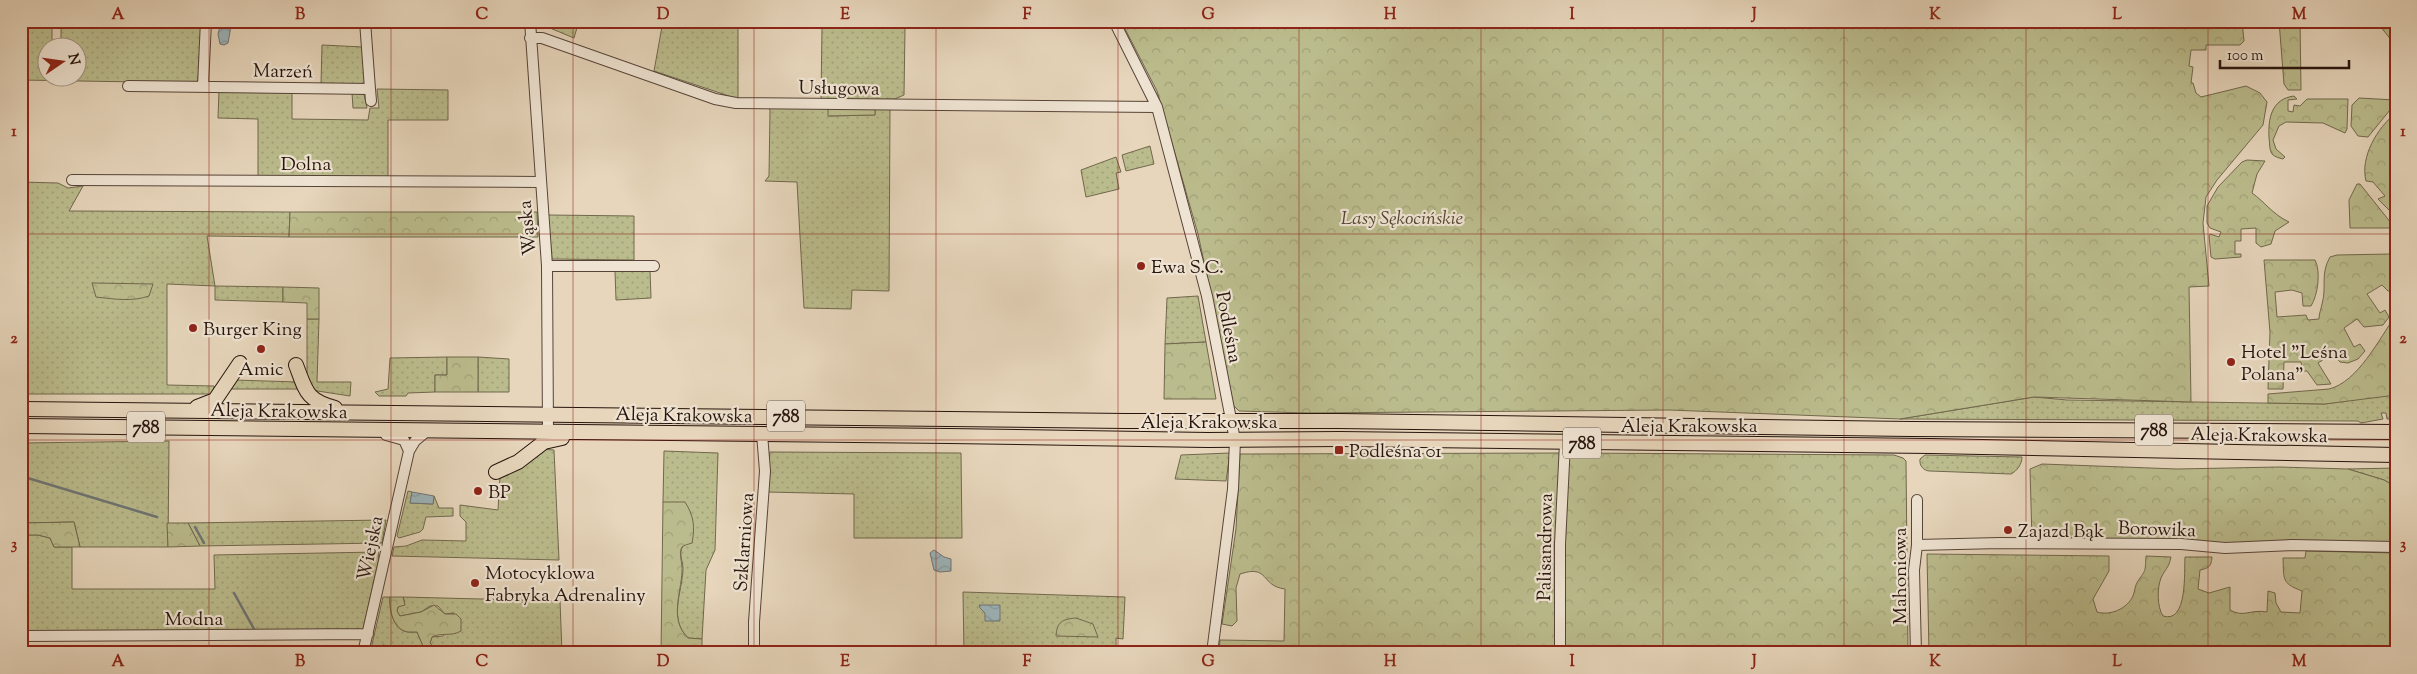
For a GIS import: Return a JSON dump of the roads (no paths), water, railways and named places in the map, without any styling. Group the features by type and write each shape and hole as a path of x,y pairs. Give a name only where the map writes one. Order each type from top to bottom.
{"main road":[{"path":"180,411 215,400 240,364"},
{"path":"296,365 310,398 317,403 350,413"},
{"name":"Aleja Krakowska","path":"21,409 1126,421 1230,420 1921,429 2396,432"},
{"name":"Aleja Krakowska","path":"21,426 1930,446 2396,455"},
{"path":"496,472 518,462 544,442 585,432"}],"street":[{"path":"203,86 206,21"},
{"path":"365,21 371,101"},
{"name":"Wąska","path":"530,21 547,266 548,432"},
{"name":"Podleśna","path":"1114,21 1157,106 1207,296 1234,440 1232,499 1212,653"},
{"name":"Usługowa","path":"530,38 542,38 715,98 736,102 1157,106"},
{"name":"Marzeń","path":"128,86 370,89"},
{"name":"Dolna","path":"72,180 540,182"},
{"path":"547,266 654,266"},
{"path":"361,430 401,438 407,444 409,451"},
{"name":"Wiejska","path":"363,653 409,451 415,441 427,431"},
{"name":"Szklarniowa","path":"754,653 754,622 765,471 762,434"},
{"name":"Palisandrowa","path":"1560,653 1560,544 1565,443"},
{"name":"Mahoniowa","path":"1916,653 1914,570 1917,545 1917,500"},
{"name":"Borowika","path":"1917,545 2000,543 2180,544 2225,548 2292,545 2396,547"},
{"name":"Modna","path":"21,636 368,634"}],"water":[{"path":"221,23 229,23 231,26 228,43 224,45 220,44 218,34"},
{"path":"412,492 434,496 433,504 410,503"},
{"path":"934,550 944,557 951,559 951,571 940,572 934,570 930,553"},
{"path":"979,605 1000,605 1000,621 985,621 985,613"}],"waterway":[{"path":"21,476 157,517"},
{"path":"195,527 204,543"},
{"path":"234,593 254,629"}],"place":[{"name":"Ewa S.C.","path":"1141,266"},
{"name":"Burger King","path":"193,328"},
{"name":"Amic","path":"261,349"},
{"name":"Hotel \"Leśna Polana\"","path":"2231,362"},
{"name":"Podleśna 01","path":"1339,450"},
{"name":"BP","path":"478,491"},
{"name":"Zajazd Bąk","path":"2008,530"},
{"name":"Motocyklowa Fabryka Adrenaliny","path":"475,583"}],"park label":[{"name":"Lasy Sękocińskie","path":"1402,217"}]}
